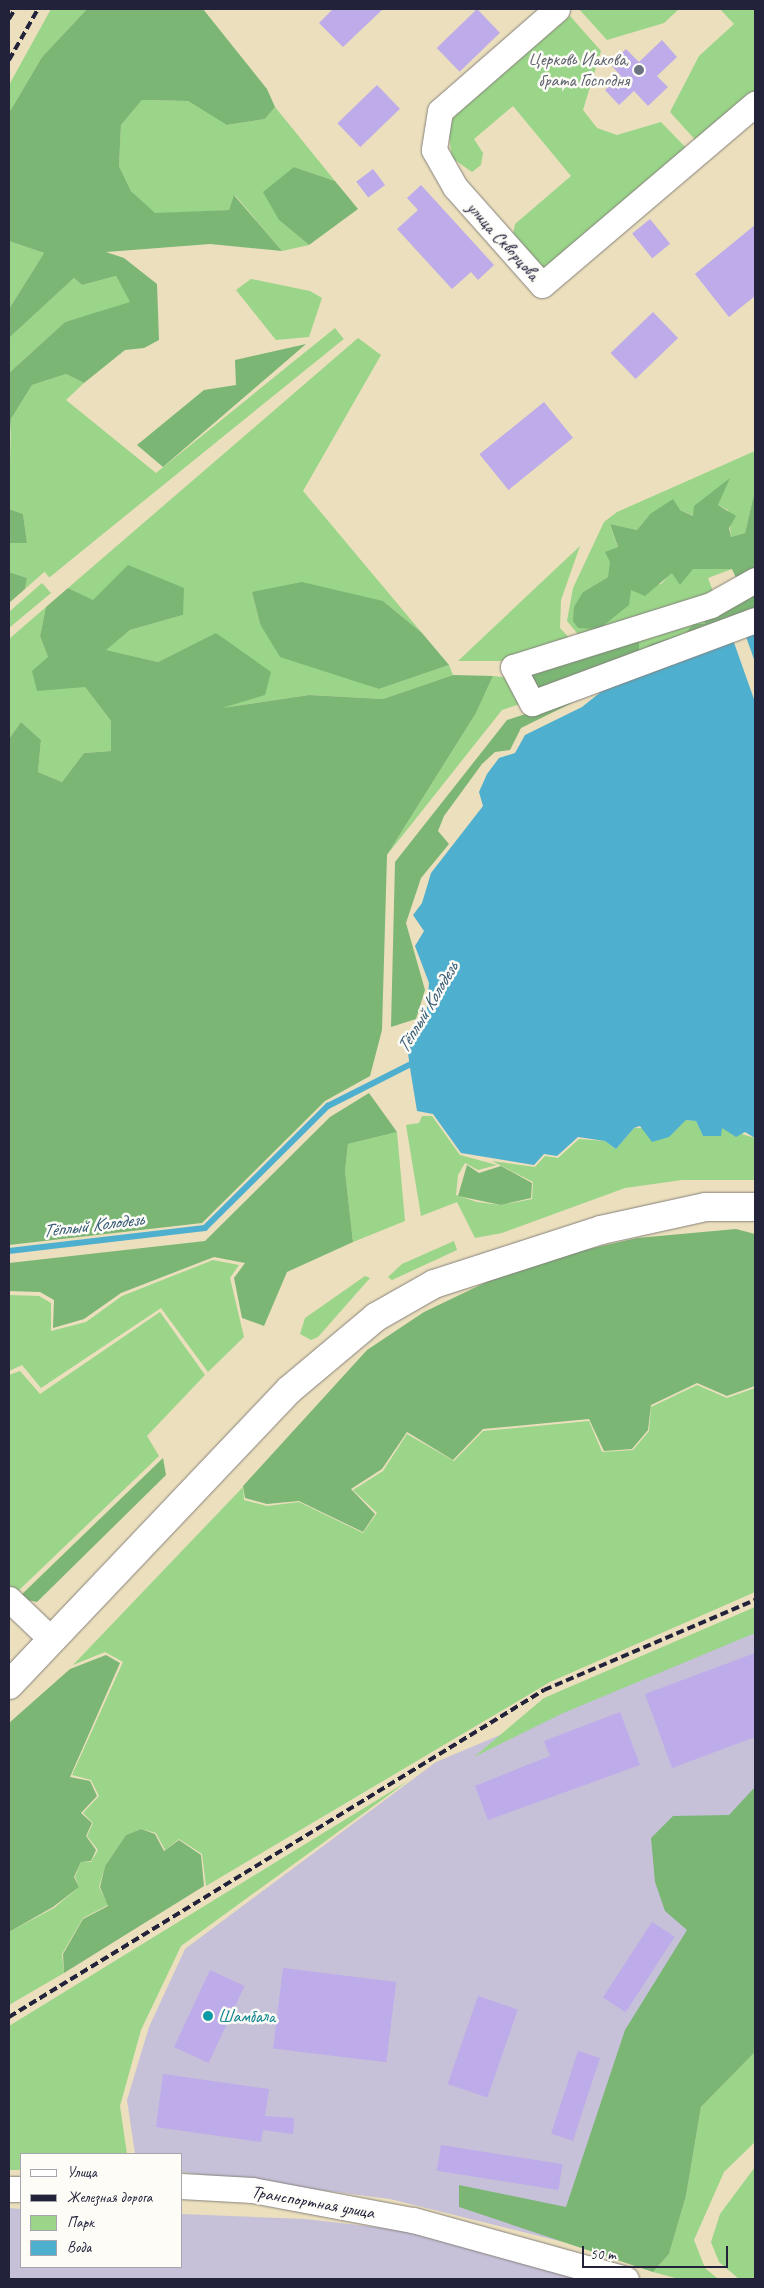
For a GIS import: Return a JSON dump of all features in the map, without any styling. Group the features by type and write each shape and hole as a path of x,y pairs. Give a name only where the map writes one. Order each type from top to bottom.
{"main road":[{"path":"9,1685 289,1390 376,1317 434,1284 591,1233 706,1207 755,1207"}],"street":[{"name":"улица Скворцова","path":"557,9 440,111 434,150 455,187 542,285 755,104"},
{"path":"755,580 711,606 513,667 532,703 755,620"},
{"path":"9,1599 52,1640"},
{"name":"Транспортная улица","path":"182,2186 252,2190 443,2230 626,2279"}],"shaded area":[{"path":"755,1627 755,1848 563,2242 390,2199 182,2172 182,2153 135,2153 127,2100 149,2027 185,1949 436,1762"},
{"path":"9,2208 20,2209 20,2268 182,2268 182,2214 305,2219 419,2232 581,2279 9,2279"}],"green space":[{"path":"51,9 87,9 42,57 9,113 9,85"},
{"path":"87,9 203,9 267,89 275,107 265,119 227,125 188,101 142,100 121,125 119,166 131,191 155,213 229,210 234,195 282,251 210,244 106,252 124,258 157,284 159,340 144,348 125,350 84,383 66,374 32,385 11,419 9,447 9,373 65,322 130,302 116,276 82,285 74,278 9,338 9,309 44,253 9,241 9,113 42,57"},
{"path":"579,9 679,9 664,23 607,40"},
{"path":"720,9 755,9 755,96 699,144 670,112 699,56 734,24"},
{"path":"570,16 601,51 583,110 597,128 617,135 661,122 690,152 545,269 535,266 513,235 515,224 571,176 513,106 474,139 483,153 481,165 472,172 452,158 448,128 454,116"},
{"path":"142,100 188,101 228,125 265,119 275,107 335,181 294,167 279,220 309,245 282,251 235,195 229,210 155,214 131,191 119,166 121,125"},
{"path":"294,167 335,181 358,209 309,245 279,220 263,192"},
{"path":"9,241 44,253 9,309"},
{"path":"116,276 131,303 65,322 9,373 9,338 74,278 82,285"},
{"path":"251,279 310,291 322,298 309,337 276,340 236,290"},
{"path":"335,328 344,339 49,577 40,567"},
{"path":"358,338 381,355 303,491 422,633 383,601 252,592 260,624 323,669 379,689 449,665 453,675 383,699 309,695 216,709 217,633 158,662 105,650 130,630 183,615 92,600 68,588"},
{"path":"306,344 163,467 137,445 204,390 236,385 235,360"},
{"path":"66,374 84,383 66,400 156,473 25,589 27,578 9,572 9,543 27,543 23,514 9,509 11,419 32,385"},
{"path":"755,451 755,490 745,533 731,537 728,510 718,505 728,480 694,516 680,510 650,514 637,530 610,524 618,548 608,577 583,592 661,584 672,572 693,569 732,569 708,578 715,597 582,639 567,621 573,588 604,522 617,512"},
{"path":"730,478 718,505 736,516 729,528 731,537 745,533 755,490 755,571 738,582 732,569 693,569 680,585 672,573 645,596 631,590 629,605 599,629 578,628 573,621 574,607 583,592 608,577 610,562 605,552 618,547 610,524 637,530 650,514 673,499 680,510 693,516 694,506"},
{"path":"9,509 23,514 27,543 9,543"},
{"path":"580,546 561,600 560,628 573,642 508,661 458,661"},
{"path":"128,565 184,588 183,615 130,630 106,650 158,662 216,633 271,672 265,695 222,708 309,695 383,699 453,675 493,676 476,713 387,855 382,1030 370,1076 325,1101 202,1223 9,1245 9,739 21,722 41,740 38,772 62,782 84,753 111,751 111,721 85,687 37,691 32,671 48,657 40,636 46,607 68,588 93,600"},
{"path":"9,572 27,578 25,589 9,603"},
{"path":"302,582 383,601 422,633 449,665 379,689 280,657 260,624 252,592"},
{"path":"42,583 51,593 9,628 9,612"},
{"path":"755,592 755,615 537,697 522,671 639,633 639,654 651,644 685,634 693,624 705,624 702,612"},
{"path":"46,607 40,636 48,657 85,687 111,721 111,751 84,753 62,782 38,772 41,740 21,722 9,739 9,639"},
{"path":"702,612 705,624 639,654 639,633"},
{"path":"493,676 511,678 523,703 502,710 387,855 476,713"},
{"path":"596,691 521,728 510,750 495,752 482,764 444,816 438,831 449,844 421,878 406,923 425,990 416,1019 391,1027 395,862 507,720"},
{"path":"369,1093 397,1132 348,1144 345,1171 353,1242 287,1272 264,1326 242,1318 234,1278 245,1263 214,1257 121,1293 84,1319 53,1328 54,1300 40,1292 9,1291 9,1263 205,1241 330,1117"},
{"path":"422,1116 432,1116 460,1155 497,1165 478,1170 465,1163 458,1175 456,1195 477,1202 501,1205 532,1199 533,1182 492,1161 535,1167 545,1156 558,1158 579,1139 605,1141 616,1149 634,1128 678,1128 685,1120 696,1121 703,1136 722,1128 755,1138 755,1180 682,1180 625,1188 502,1233 475,1238 457,1202 421,1216 406,1125 419,1123"},
{"path":"397,1132 405,1221 353,1242 345,1171 348,1144"},
{"path":"467,1165 479,1173 501,1166 532,1183 531,1198 501,1205 458,1196"},
{"path":"736,1229 755,1234 755,1386 727,1396 697,1383 651,1405 648,1430 632,1449 604,1451 589,1419 483,1429 453,1460 407,1432 382,1469 351,1489 375,1514 363,1532 299,1501 267,1504 245,1498 243,1486 367,1350 424,1312 526,1263 637,1238"},
{"path":"454,1241 457,1250 392,1280 388,1277 402,1264"},
{"path":"213,1260 239,1265 230,1278 244,1337 208,1372 161,1308 41,1388 22,1365 9,1371 9,1295 39,1296 51,1303 51,1331 86,1322 122,1296"},
{"path":"365,1276 370,1278 318,1337 311,1340 300,1334 305,1318"},
{"path":"160,1312 205,1375 147,1436 159,1456 15,1594 9,1588 9,1375 20,1371 40,1394"},
{"path":"697,1385 727,1398 755,1388 755,1592 550,1682 206,1886 202,1854 179,1839 165,1850 156,1833 141,1829 126,1835 105,1866 99,1887 108,1905 83,1918 62,1954 64,1973 9,2005 9,1932 54,1908 79,1887 75,1877 81,1862 91,1862 98,1850 87,1836 93,1823 83,1813 99,1796 91,1780 72,1775 123,1662 105,1652 73,1665 243,1487 244,1500 267,1506 299,1502 363,1533 377,1513 353,1490 383,1471 407,1434 454,1461 483,1431 589,1421 602,1452 633,1450 649,1431 651,1407"},
{"path":"163,1458 166,1475 37,1602 18,1598"},
{"path":"755,1607 755,1633 561,1714 474,1757 544,1698"},
{"path":"106,1655 120,1663 70,1777 90,1781 97,1796 81,1813 92,1823 86,1836 96,1850 91,1861 81,1862 74,1877 79,1887 53,1907 9,1932 9,1723 70,1669"},
{"path":"408,1781 181,1946 141,2030 120,2106 127,2153 20,2153 20,2170 9,2170 9,2026"},
{"path":"755,1787 755,2052 701,2107 686,2196 669,2254 653,2272 459,2207 459,2185 566,2207 625,2030 687,1930 665,1911 655,1882 651,1838 673,1816 729,1815"},
{"path":"141,1829 155,1834 164,1851 179,1840 201,1855 204,1886 64,1973 63,1954 83,1919 108,1906 100,1887 105,1866 126,1835"},
{"path":"755,2052 755,2142 724,2172 694,2240 705,2268 718,2279 679,2279 653,2272 669,2254 686,2196 701,2107"},
{"path":"755,2167 755,2279 739,2279 719,2262 711,2242 720,2214"}],"water":[{"path":"755,631 755,1138 745,1132 736,1137 722,1128 721,1136 703,1136 696,1121 686,1120 669,1137 652,1142 640,1126 634,1128 616,1149 605,1141 578,1137 557,1156 544,1154 534,1165 461,1153 433,1114 417,1111 406,1038 426,1018 429,983 415,946 424,931 413,915 422,903 431,873 483,806 479,792 487,774 499,758 515,753 525,735 582,707 602,691"}],"pier":[{"path":"745,634 755,662 755,702 732,637"}],"building":[{"path":"333,9 383,9 343,47 319,23"},
{"path":"477,9 500,33 460,72 437,48"},
{"name":"Церковь Иакова, брата Господня","path":"662,40 677,57 657,76 668,87 648,106 634,91 619,105 605,90 621,76 610,64 626,49 639,62"},
{"path":"377,85 400,109 360,147 337,123"},
{"path":"373,169 385,185 368,198 356,182"},
{"path":"421,185 494,265 478,280 471,272 452,289 397,229 418,210 407,198"},
{"path":"650,219 670,244 652,258 632,233"},
{"path":"755,225 755,296 729,317 695,274"},
{"path":"653,312 678,338 636,379 611,353"},
{"path":"544,402 573,438 508,490 479,454"},
{"path":"755,1653 755,1737 672,1768 645,1694"},
{"path":"620,1712 640,1765 488,1820 475,1786 550,1756 544,1741"},
{"path":"652,1922 675,1937 626,2012 603,1997"},
{"path":"283,1968 396,1982 386,2062 273,2048"},
{"name":"Шамбала","path":"210,1970 244,1986 209,2063 174,2047"},
{"path":"478,1996 518,2010 487,2098 448,2084"},
{"path":"578,2051 600,2058 573,2141 551,2134"},
{"path":"163,2074 269,2089 265,2116 294,2118 293,2134 263,2130 261,2142 156,2127"},
{"path":"441,2145 562,2164 558,2190 437,2171"}],"waterway":[{"name":"Тёплый Колодезь","path":"9,1251 205,1228 328,1106 413,1063"}],"railway":[{"path":"9,19 15,9"},
{"path":"9,60 38,9"},
{"path":"9,2017 544,1690 755,1600"}],"place":[{"name":"Церковь Иакова, брата Господня","path":"639,70"},
{"name":"Шамбала","path":"208,2016"}]}
